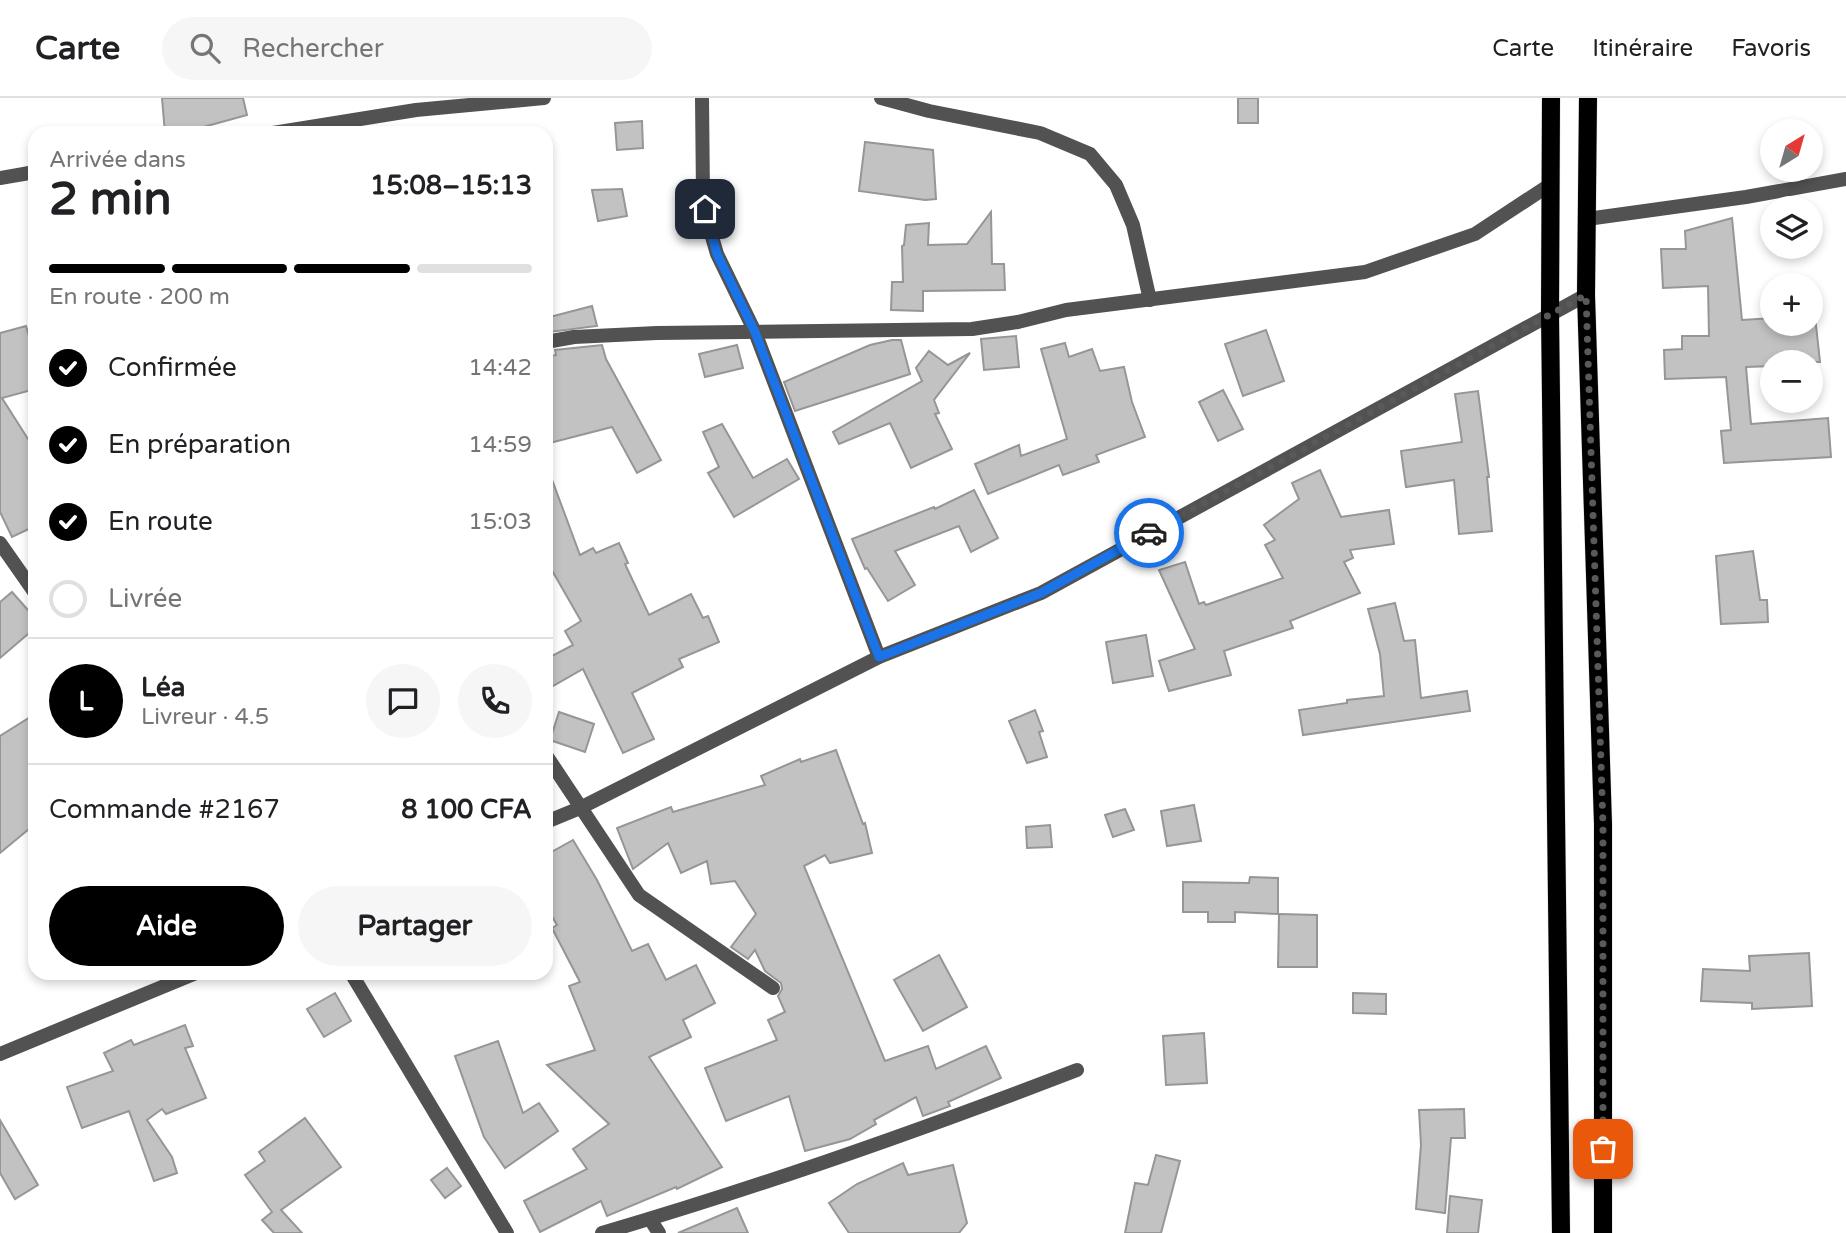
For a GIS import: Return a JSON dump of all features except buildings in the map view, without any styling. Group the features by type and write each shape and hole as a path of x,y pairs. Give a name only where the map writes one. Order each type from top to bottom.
{"main road":[{"path":"1551,98 1550,314 1561,1233"},
{"path":"1588,98 1586,295 1603,813 1603,1233"}],"street":[{"path":"317,126 416,110 544,98"},
{"path":"702,98 703,195 717,254 755,332 879,657"},
{"path":"881,98 929,111 1040,133 1090,154 1116,186 1133,225 1150,300"},
{"path":"0,178 28,173"},
{"path":"1587,219 1746,197 1846,179"},
{"path":"553,341 588,336 972,329 1018,322 1066,310 1365,272 1475,234 1550,184"},
{"path":"553,819 879,657 1041,593 1586,295"},
{"path":"0,543 28,583"},
{"path":"553,766 639,895 773,988"},
{"path":"0,1054 179,980"},
{"path":"355,980 507,1233"},
{"path":"602,1233 729,1196 912,1132 1077,1070"},
{"path":"650,1219 659,1233"}],"way so far":[{"path":"1149,533 1586,295 1603,824 1603,1149"}],"route":[{"path":"705,209 717,254 755,332 879,657 1041,593 1149,533"}]}
